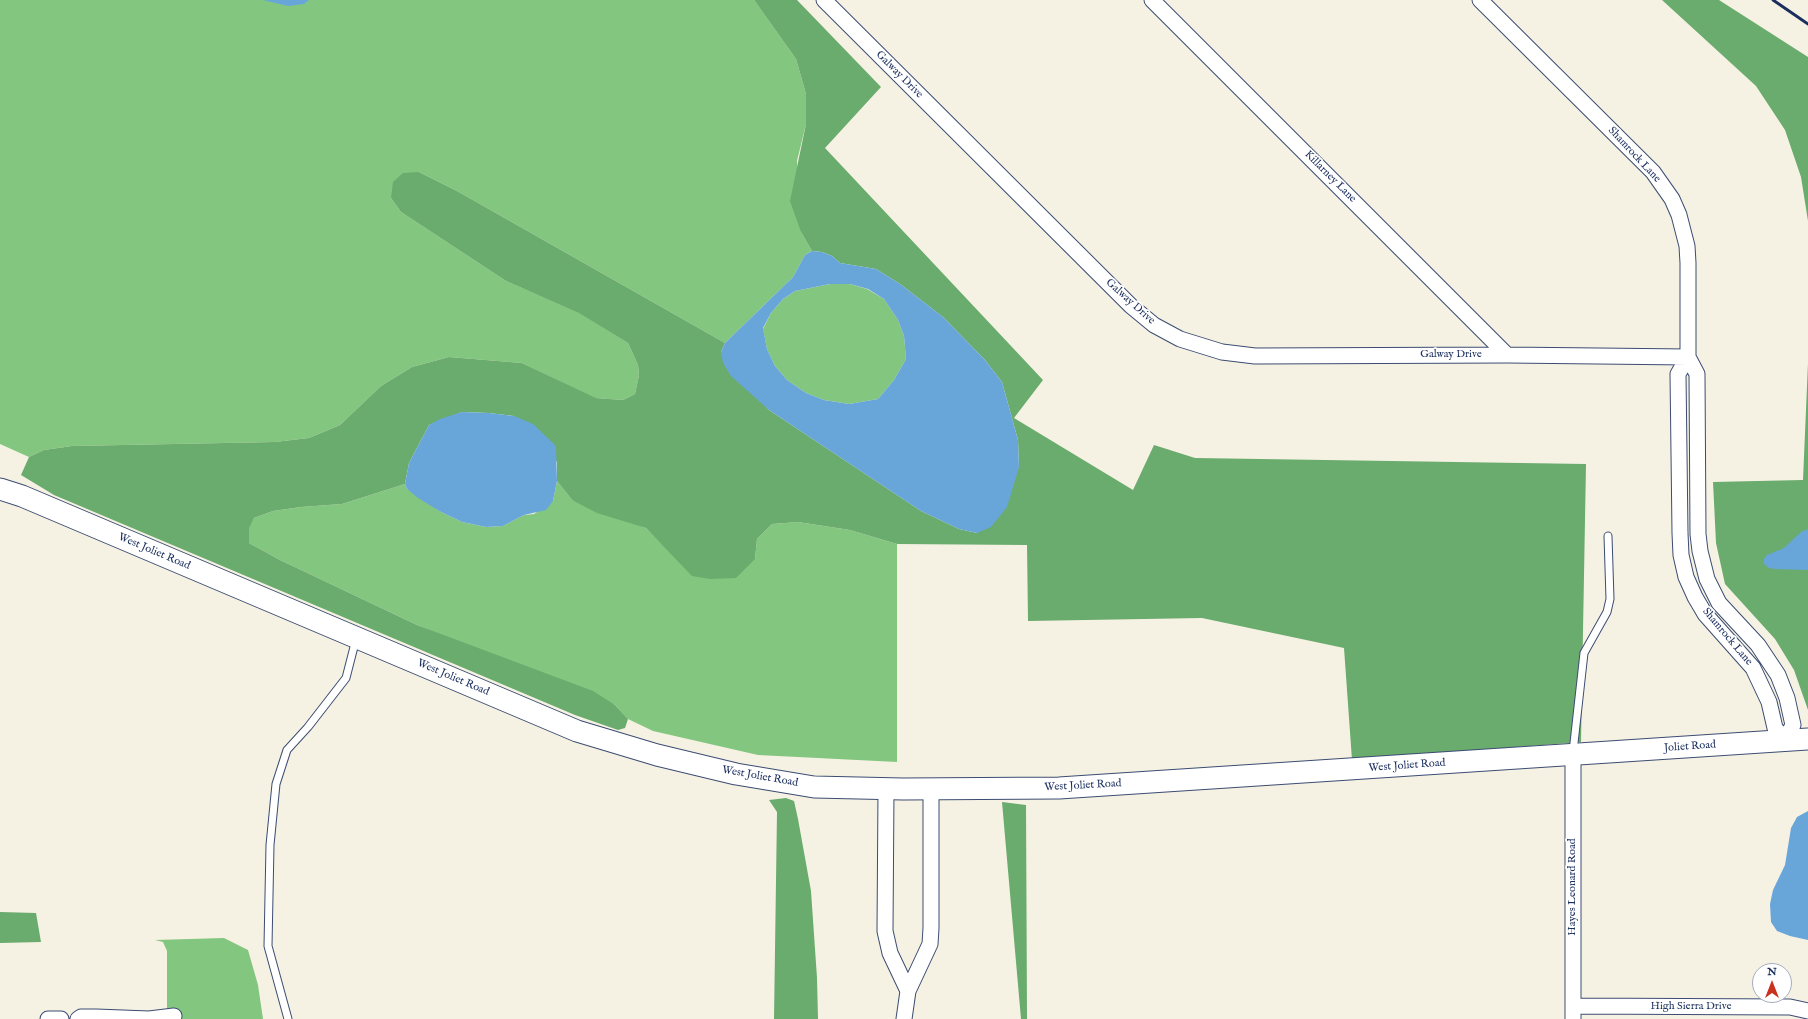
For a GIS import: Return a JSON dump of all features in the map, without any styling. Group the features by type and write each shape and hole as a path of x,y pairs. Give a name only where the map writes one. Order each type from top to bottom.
{"main road":[{"name":"West Joliet Road","path":"0,489 29,499 577,731 657,755 736,774 814,787 886,789 1059,788 1573,755"},
{"name":"Joliet Road","path":"1573,755 1808,739"}],"street":[{"name":"Galway Drive","path":"824,0 1131,306 1142,316 1167,333 1207,349 1255,356 1507,355 1688,357"},
{"name":"Killarney Lane","path":"1152,0 1507,355"},
{"name":"Shamrock Lane","path":"1480,0 1642,160 1664,186 1679,214 1687,246 1689,278 1688,357 1678,374 1689,446 1680,533 1681,556 1686,577 1695,597 1712,609 1753,668 1769,702 1775,728 1785,740"},
{"name":"Hayes Leonard Road","path":"1573,755 1573,1013"},
{"path":"886,789 885,931 890,953 908,991"},
{"path":"904,1019 908,991 930,944 931,789"},
{"name":"High Sierra Drive","path":"1573,1013 1790,1007 1808,1011"},
{"path":"78,1019 81,1017 96,1017 149,1019 174,1016"},
{"path":"48,1019 61,1019"}],"lane":[{"path":"1573,755 1584,653 1607,612 1610,599 1608,536"},
{"path":"288,1019 268,946 270,845 276,784 287,750 308,727 346,678 356,637"}],"green space":[{"path":"0,0 754,0 796,59 806,94 806,124 797,161 801,232 812,251 805,255 793,277 725,343 457,191 419,172 391,198 401,212 506,281 580,313 628,343 638,365 639,375 635,394 623,400 595,398 522,363 449,357 412,367 381,386 340,425 309,438 275,442 72,446 44,450 29,457 0,444"},
{"path":"754,0 797,0 881,87 825,148 1043,380 1014,418 1133,490 1154,445 1195,458 1586,464 1581,742 1352,760 1344,648 1202,618 1028,621 1027,545 897,544 850,530 798,522 772,524 757,539 755,559 736,578 710,579 692,576 646,528 597,513 572,500 557,481 557,462 514,416 462,412 429,425 409,463 405,484 342,504 273,511 254,518 249,528 249,543 280,560 417,625 593,691 615,705 628,719 625,728 618,730 575,715 54,495 21,475 29,457 44,450 72,446 275,442 309,438 340,425 381,386 412,367 449,357 522,363 596,398 623,400 635,394 639,375 638,365 628,343 579,313 506,281 401,212 391,198 393,182 403,173 419,172 457,191 725,343 721,352 769,410 921,511 959,529 977,533 1019,467 1018,440 1002,382 985,360 943,317 900,284 876,269 840,263 832,256 822,252 812,251 801,232 790,201 806,124 806,94 796,59"},
{"path":"1662,0 1719,0 1808,57 1808,221 1801,177 1785,130 1756,86"},
{"path":"830,284 850,284 867,289 884,299 898,320 904,336 906,359 894,380 878,399 849,404 824,400 806,393 787,380 775,366 767,349 763,329 771,313 783,299 795,291"},
{"path":"1808,363 1808,710 1794,670 1775,639 1725,584 1716,543 1713,482 1803,480"},
{"path":"557,481 572,500 646,528 667,549 755,559 757,539 772,524 798,522 850,530 897,544 897,762 758,755 653,731 628,719 615,705 417,625 280,560 249,543 248,528 254,518 273,511 342,504 405,484 407,489 441,512 462,522 486,527 503,526 524,515 534,514 553,501"},
{"path":"786,798 794,801 811,891 817,978 818,1019 774,1019 777,812 769,800"},
{"path":"1002,802 1026,805 1027,1019 1021,1019"},
{"path":"0,912 36,913 41,942 0,943"},
{"path":"224,938 248,950 258,985 263,1019 167,1019 167,951 163,942 155,940"}],"water":[{"path":"263,0 309,0 304,4 288,6"},
{"path":"812,251 822,252 832,256 840,263 876,269 900,284 943,317 985,360 1002,382 1018,440 1019,467 1007,507 991,527 977,533 959,529 921,511 769,410 731,376 723,363 721,352 725,343 793,277 805,255","holes":["830,284 850,284 868,289 884,299 898,320 904,336 906,359 894,380 878,399 849,404 824,400 806,393 787,380 775,366 767,349 763,328 771,313 783,299 795,291"]},
{"path":"462,412 514,416 533,424 556,446 557,481 553,501 546,510 524,515 503,526 486,527 462,522 441,512 418,498 407,489 405,484 409,463 429,425 440,419"},
{"path":"1808,529 1808,570 1775,569 1769,568 1764,564 1764,559 1767,555 1784,548 1801,532"},
{"path":"1808,811 1808,940 1777,931 1771,922 1770,904 1773,890 1785,865 1791,828 1797,817"}],"railway":[{"path":"1773,0 1808,24"}]}
